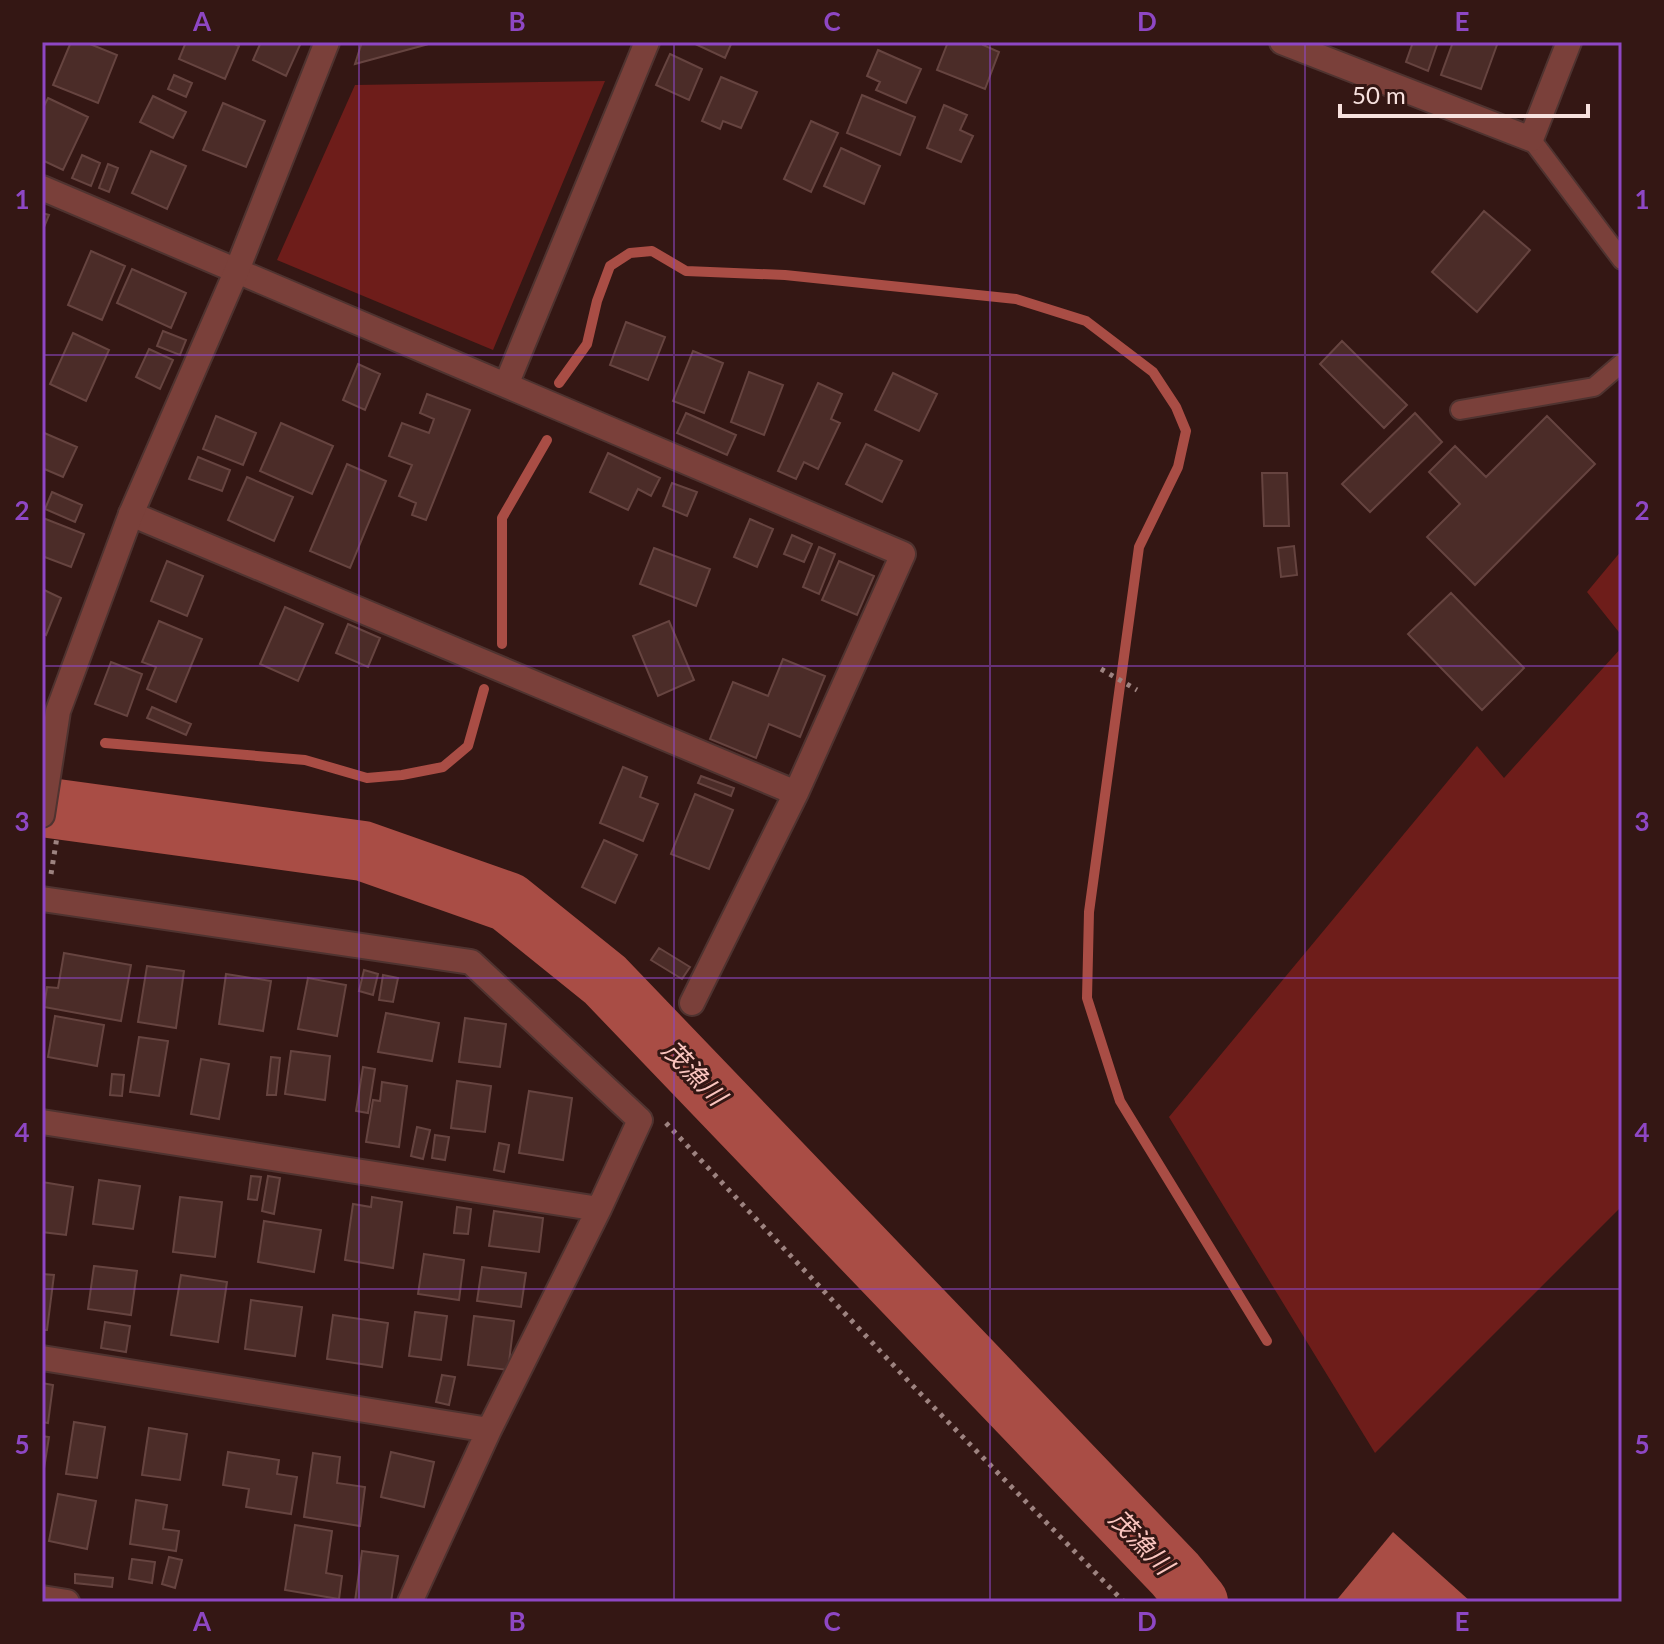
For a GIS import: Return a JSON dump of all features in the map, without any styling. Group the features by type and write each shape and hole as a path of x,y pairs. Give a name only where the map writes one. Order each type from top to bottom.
{"street":[{"path":"42,815 58,711 131,514 237,270 327,42"},
{"path":"506,385 647,42"},
{"path":"1297,45 1531,139 1569,42"},
{"path":"42,188 903,554 796,793 692,1003"},
{"path":"131,514 796,793"},
{"path":"42,899 471,962 640,1120 489,1430 410,1602"},
{"path":"42,1122 599,1209"},
{"path":"42,1358 489,1430"},
{"path":"42,1598 67,1602"}],"lane":[{"path":"1531,139 1622,260"},
{"path":"1460,410 1594,387 1622,363"}],"path":[{"path":"1101,669 1137,690"}],"shaded area":[{"path":"605,81 493,350 277,260 355,85"},
{"path":"1622,550 1622,636 1587,592"},
{"path":"1622,647 1622,1206 1375,1453 1169,1117 1477,746 1504,778"},
{"path":"1393,1532 1471,1602 1335,1602"}],"building":[{"path":"71,42 85,42 117,55 98,103 53,85"},
{"path":"186,42 230,42 239,46 225,79 179,59"},
{"path":"261,42 295,42 300,45 286,76 253,60"},
{"path":"362,42 418,42 425,45 355,64"},
{"path":"691,42 732,42 725,58"},
{"path":"948,42 984,42 983,45 999,52 985,89 937,70"},
{"path":"1413,42 1438,42 1428,71 1406,62"},
{"path":"1453,42 1498,42 1481,89 1441,75"},
{"path":"878,50 921,69 906,103 876,90 880,82 867,76"},
{"path":"670,54 702,69 689,100 656,85"},
{"path":"174,75 192,83 186,97 168,89"},
{"path":"721,77 757,92 741,128 723,121 720,129 702,121"},
{"path":"862,95 915,117 900,155 847,133"},
{"path":"153,96 186,112 173,138 140,122"},
{"path":"48,98 88,117 63,170 42,160 42,110"},
{"path":"223,103 265,121 246,167 203,150"},
{"path":"944,105 967,115 960,130 973,136 961,162 927,148"},
{"path":"811,121 838,133 811,192 784,179"},
{"path":"841,148 880,166 864,204 824,186"},
{"path":"151,151 186,166 167,209 132,193"},
{"path":"82,155 100,163 91,186 72,178"},
{"path":"108,164 118,168 109,192 99,188"},
{"path":"1484,211 1530,250 1477,312 1432,272"},
{"path":"42,213 49,215 42,232"},
{"path":"91,251 125,266 102,320 68,305"},
{"path":"132,269 186,293 171,328 117,303"},
{"path":"626,322 665,337 648,380 610,365"},
{"path":"163,331 186,340 180,355 157,346"},
{"path":"73,333 109,350 86,401 50,384"},
{"path":"1342,341 1407,405 1384,428 1320,364"},
{"path":"149,349 173,360 160,389 136,377"},
{"path":"693,351 723,363 704,413 673,401"},
{"path":"358,364 380,374 365,410 343,400"},
{"path":"749,372 783,385 764,435 731,422"},
{"path":"893,373 937,394 919,431 875,410"},
{"path":"818,383 842,394 831,419 840,423 818,469 804,462 796,479 778,471"},
{"path":"427,394 470,410 426,520 412,515 416,503 399,496 412,465 389,456 402,423 429,433 434,419 420,413"},
{"path":"686,413 736,435 727,455 677,433"},
{"path":"1415,413 1442,442 1370,512 1342,484"},
{"path":"216,416 256,433 243,465 203,449"},
{"path":"1547,416 1595,464 1475,585 1427,537 1460,504 1429,472 1455,446 1486,477"},
{"path":"281,423 333,446 312,494 260,471"},
{"path":"42,432 77,447 63,477 42,468"},
{"path":"866,444 902,461 882,502 846,484"},
{"path":"608,453 660,478 651,496 638,489 628,510 590,492"},
{"path":"198,457 230,470 222,491 189,479"},
{"path":"347,464 386,481 350,568 310,551"},
{"path":"1262,473 1287,473 1289,526 1264,526"},
{"path":"247,477 293,497 274,541 228,520"},
{"path":"672,483 697,492 687,516 663,506"},
{"path":"52,492 82,505 75,522 45,509"},
{"path":"43,518 84,534 71,567 42,556"},
{"path":"750,519 773,529 757,567 734,557"},
{"path":"792,535 812,544 804,562 784,554"},
{"path":"1294,546 1297,575 1281,577 1278,548"},
{"path":"819,547 835,554 819,594 803,587"},
{"path":"654,548 710,569 696,606 640,584"},
{"path":"167,561 203,576 187,616 151,601"},
{"path":"839,561 874,576 857,615 822,600"},
{"path":"42,589 61,598 46,635 42,633"},
{"path":"1451,593 1524,668 1482,710 1408,634"},
{"path":"285,607 323,624 298,681 260,664"},
{"path":"159,621 202,639 176,702 147,689 156,667 142,662"},
{"path":"669,621 694,680 658,696 633,636"},
{"path":"348,624 380,638 368,667 336,653"},
{"path":"783,659 825,676 800,737 769,724 756,758 710,739 733,682 768,696"},
{"path":"111,662 142,674 127,716 95,704"},
{"path":"152,707 191,724 186,735 147,718"},
{"path":"623,767 647,777 640,797 658,804 643,841 600,823"},
{"path":"701,776 734,788 731,796 698,783"},
{"path":"695,794 733,810 709,869 671,854"},
{"path":"604,840 637,855 615,903 582,887"},
{"path":"659,948 690,967 682,979 651,960"},
{"path":"64,953 131,965 121,1021 44,1007 47,987 58,988"},
{"path":"147,966 184,971 176,1028 138,1022"},
{"path":"364,970 378,974 373,995 359,991"},
{"path":"226,974 271,981 263,1031 219,1024"},
{"path":"383,975 398,978 393,1002 379,1000"},
{"path":"308,978 346,985 337,1036 298,1029"},
{"path":"386,1013 439,1023 432,1061 378,1052"},
{"path":"55,1016 104,1025 97,1066 48,1057"},
{"path":"465,1018 506,1024 500,1067 459,1062"},
{"path":"139,1037 168,1041 159,1096 130,1092"},
{"path":"291,1051 330,1056 325,1100 285,1094"},
{"path":"271,1057 280,1058 276,1095 267,1095"},
{"path":"201,1059 229,1064 219,1119 191,1114"},
{"path":"363,1067 375,1069 368,1113 356,1111"},
{"path":"112,1074 124,1075 122,1096 110,1095"},
{"path":"457,1081 491,1086 485,1132 451,1128"},
{"path":"382,1082 407,1086 399,1147 366,1142 373,1100 380,1101"},
{"path":"529,1091 572,1098 563,1160 519,1153"},
{"path":"417,1127 430,1130 423,1159 411,1156"},
{"path":"435,1135 449,1137 445,1160 432,1158"},
{"path":"499,1143 509,1145 504,1172 494,1170"},
{"path":"251,1176 261,1177 257,1200 248,1199"},
{"path":"268,1176 280,1178 274,1214 262,1211"},
{"path":"99,1180 140,1186 133,1229 93,1224"},
{"path":"42,1182 73,1187 66,1235 42,1232"},
{"path":"180,1197 222,1202 215,1257 173,1252"},
{"path":"372,1197 402,1202 393,1268 345,1260 353,1204 371,1207"},
{"path":"457,1207 471,1209 468,1234 454,1233"},
{"path":"494,1211 543,1218 539,1252 489,1246"},
{"path":"264,1221 321,1230 314,1272 258,1262"},
{"path":"424,1254 464,1260 459,1300 418,1294"},
{"path":"94,1266 137,1271 131,1315 88,1309"},
{"path":"482,1267 526,1273 521,1307 477,1301"},
{"path":"42,1274 54,1275 47,1330 42,1330"},
{"path":"181,1275 227,1282 218,1342 171,1335"},
{"path":"251,1300 302,1307 295,1356 245,1349"},
{"path":"415,1312 447,1316 441,1360 409,1356"},
{"path":"333,1315 388,1323 382,1367 327,1359"},
{"path":"474,1316 514,1321 508,1370 468,1365"},
{"path":"105,1322 130,1326 126,1352 101,1348"},
{"path":"442,1375 455,1377 449,1405 436,1402"},
{"path":"42,1383 53,1385 48,1423 42,1422"},
{"path":"74,1422 105,1427 97,1478 66,1474"},
{"path":"149,1428 187,1434 180,1480 142,1475"},
{"path":"42,1436 49,1437 43,1475 42,1475"},
{"path":"228,1452 279,1460 277,1474 297,1477 291,1514 246,1507 249,1489 223,1485"},
{"path":"391,1452 434,1462 424,1507 381,1497"},
{"path":"313,1453 340,1457 337,1483 365,1487 360,1526 304,1517"},
{"path":"58,1494 96,1501 87,1549 49,1541"},
{"path":"136,1500 167,1505 163,1529 179,1531 176,1551 130,1544"},
{"path":"295,1525 332,1531 326,1573 342,1576 339,1599 285,1590"},
{"path":"362,1551 398,1556 391,1602 355,1601"},
{"path":"169,1557 182,1560 175,1588 162,1584"},
{"path":"132,1559 155,1562 152,1583 129,1579"},
{"path":"75,1574 113,1578 112,1587 75,1583"}],"waterway":[{"path":"559,383 587,344 597,301 610,266 630,253 652,251 686,271 785,275 1016,299 1086,321 1153,372 1176,407 1186,431 1178,467 1139,547 1089,912 1087,998 1120,1101 1267,1341"},
{"path":"502,644 502,518 547,440"},
{"path":"105,743 305,760 367,778 402,775 443,767 468,746 484,689"},
{"name":"茂漁川","path":"42,807 363,851 508,902 605,980 1175,1574 1198,1602"}]}
